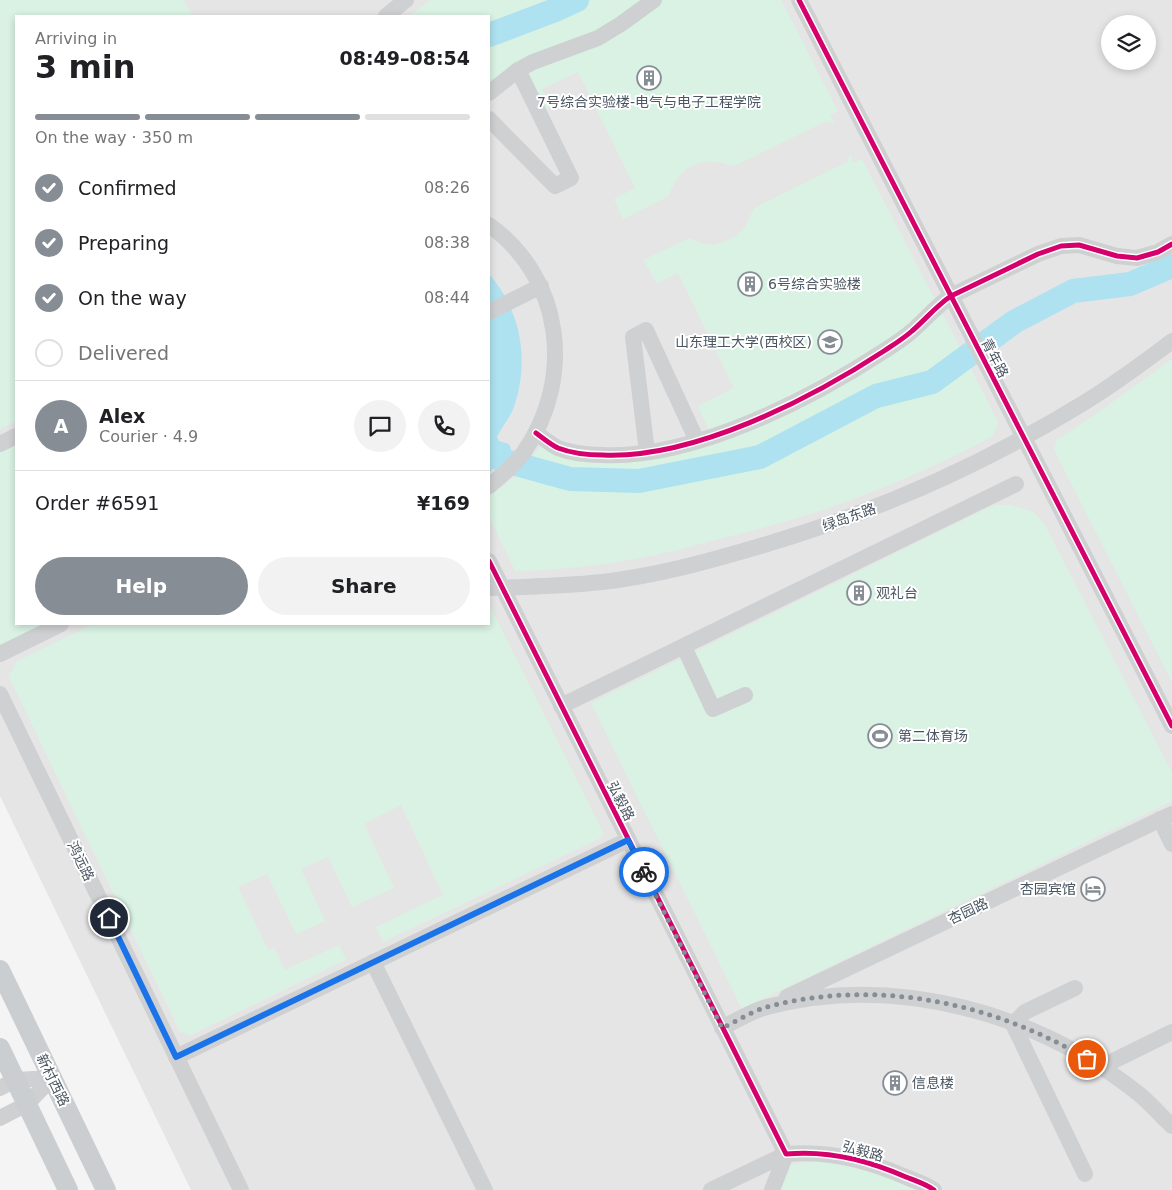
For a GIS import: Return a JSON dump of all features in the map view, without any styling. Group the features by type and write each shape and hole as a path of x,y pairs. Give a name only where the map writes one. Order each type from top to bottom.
{"main road":[{"name":"新村西路","path":"0,970 106,1190"},
{"path":"0,1048 8,1084 27,1104 68,1190"}],"street":[{"path":"387,15 406,0"},
{"path":"490,92 518,70 533,62 598,38 654,0"},
{"name":"青年路","path":"799,0 1172,726"},
{"path":"490,120 555,186 571,178 518,70"},
{"path":"490,226 515,249 529,266 541,286 548,304 556,348 556,369 551,391 536,433 523,454 490,485"},
{"path":"536,433 558,448 586,454 620,456 677,447 754,421 847,373 911,332 940,303 951,296 1038,254 1061,246 1079,245 1098,252 1137,258 1158,252 1172,244"},
{"path":"490,311 541,286"},
{"path":"647,452 632,337 646,330 697,441"},
{"name":"绿岛东路","path":"496,588 602,582 661,572 803,534 873,509 934,482 1024,437 1082,404 1172,341"},
{"path":"0,444 15,436"},
{"path":"562,706 1016,484"},
{"name":"弘毅路","path":"490,564 496,588 562,706 786,1154 829,1154 864,1161 892,1170 934,1190"},
{"path":"0,654 59,625"},
{"path":"684,647 714,709 745,695"},
{"name":"鸿远路","path":"0,694 241,1190"},
{"path":"1166,816 1172,844"},
{"name":"杏园路","path":"765,1008 1166,816"},
{"path":"176,1057 628,840"},
{"path":"373,962 484,1190"},
{"path":"1013,1024 1025,1012 1075,988"},
{"path":"722,1028 765,1008 815,998 870,995 920,998 970,1008 1060,1042 1101,1067 1140,1095 1172,1126"},
{"path":"1013,1024 1085,1174"},
{"path":"1101,1067 1172,1032"},
{"path":"8,1084 52,1078"},
{"path":"0,1118 27,1104 52,1078"},
{"path":"711,1190 786,1154"},
{"path":"772,1190 786,1154"}],"shaded area":[{"name":"山东理工大学(西校区)","path":"0,0 1172,0 1172,1190 191,1190 0,796"}],"green space":[{"path":"0,0 184,0 192,15 15,15 15,422 0,429"},
{"path":"430,0 644,0 590,36 490,85 490,15 411,15"},
{"path":"661,0 781,0 838,111 830,115 835,125 827,121 734,166 723,163 703,162 686,169 679,176 669,196 623,219 614,199 635,188 578,72 542,89 550,107 545,110 526,71"},
{"path":"850,155 854,163 862,159 936,302 910,327 813,388 709,431 698,406 734,388 678,273 657,283 643,260 690,238 700,243 712,245 736,236 745,227 754,208 847,162"},
{"path":"941,310 998,422 993,436 931,467 866,494 785,522 677,550 633,559 549,570 515,571 490,518 490,495 515,477 542,445 592,459 741,430"},
{"path":"1172,359 1172,682 1054,450 1056,441"},
{"path":"15,444 15,625 42,625 0,645 0,452"},
{"name":"第二体育场","path":"994,505 1011,505 1034,512 1046,527 1172,773 1172,801 742,1009 591,703"},
{"path":"490,609 603,832 601,838 383,942 376,927 443,895 401,805 364,824 394,888 352,907 328,857 301,869 325,921 296,934 267,874 238,887 268,950 274,948 285,970 339,945 346,960 191,1035 180,1032 9,677 17,661 92,625 490,625"},
{"path":"816,1161 880,1175 915,1190 778,1190 788,1165"}],"water":[{"path":"490,275 509,304 520,337 522,354 519,390 514,407 497,437 499,441 509,444 511,449 490,472"}],"waterway":[{"path":"490,35 577,0"},
{"path":"502,460 570,479 639,481 760,457 876,396 932,382 1014,322 1073,291 1130,284 1172,266"}],"cycle path":[{"path":"799,0 1172,726"},
{"path":"536,433 558,448 597,455 638,454 712,437 786,406 854,370 902,339 951,296 1038,254 1061,246 1079,245 1117,256 1137,258 1158,252 1172,244"},
{"path":"490,563 786,1154 832,1155 862,1161 892,1171 934,1190"}],"way so far":[{"path":"644,872 722,1028 765,1008 815,998 870,995 920,998 970,1008 1060,1042 1087,1059"}],"place":[{"name":"7号综合实验楼-电气与电子工程学院","path":"649,78"},
{"name":"6号综合实验楼","path":"750,284"},
{"name":"山东理工大学(西校区)","path":"830,342"},
{"name":"观礼台","path":"859,593"},
{"name":"第二体育场","path":"880,736"},
{"name":"杏园宾馆","path":"1093,889"},
{"name":"信息楼","path":"895,1083"}],"route":[{"path":"109,918 176,1057 628,840 644,872"}]}
